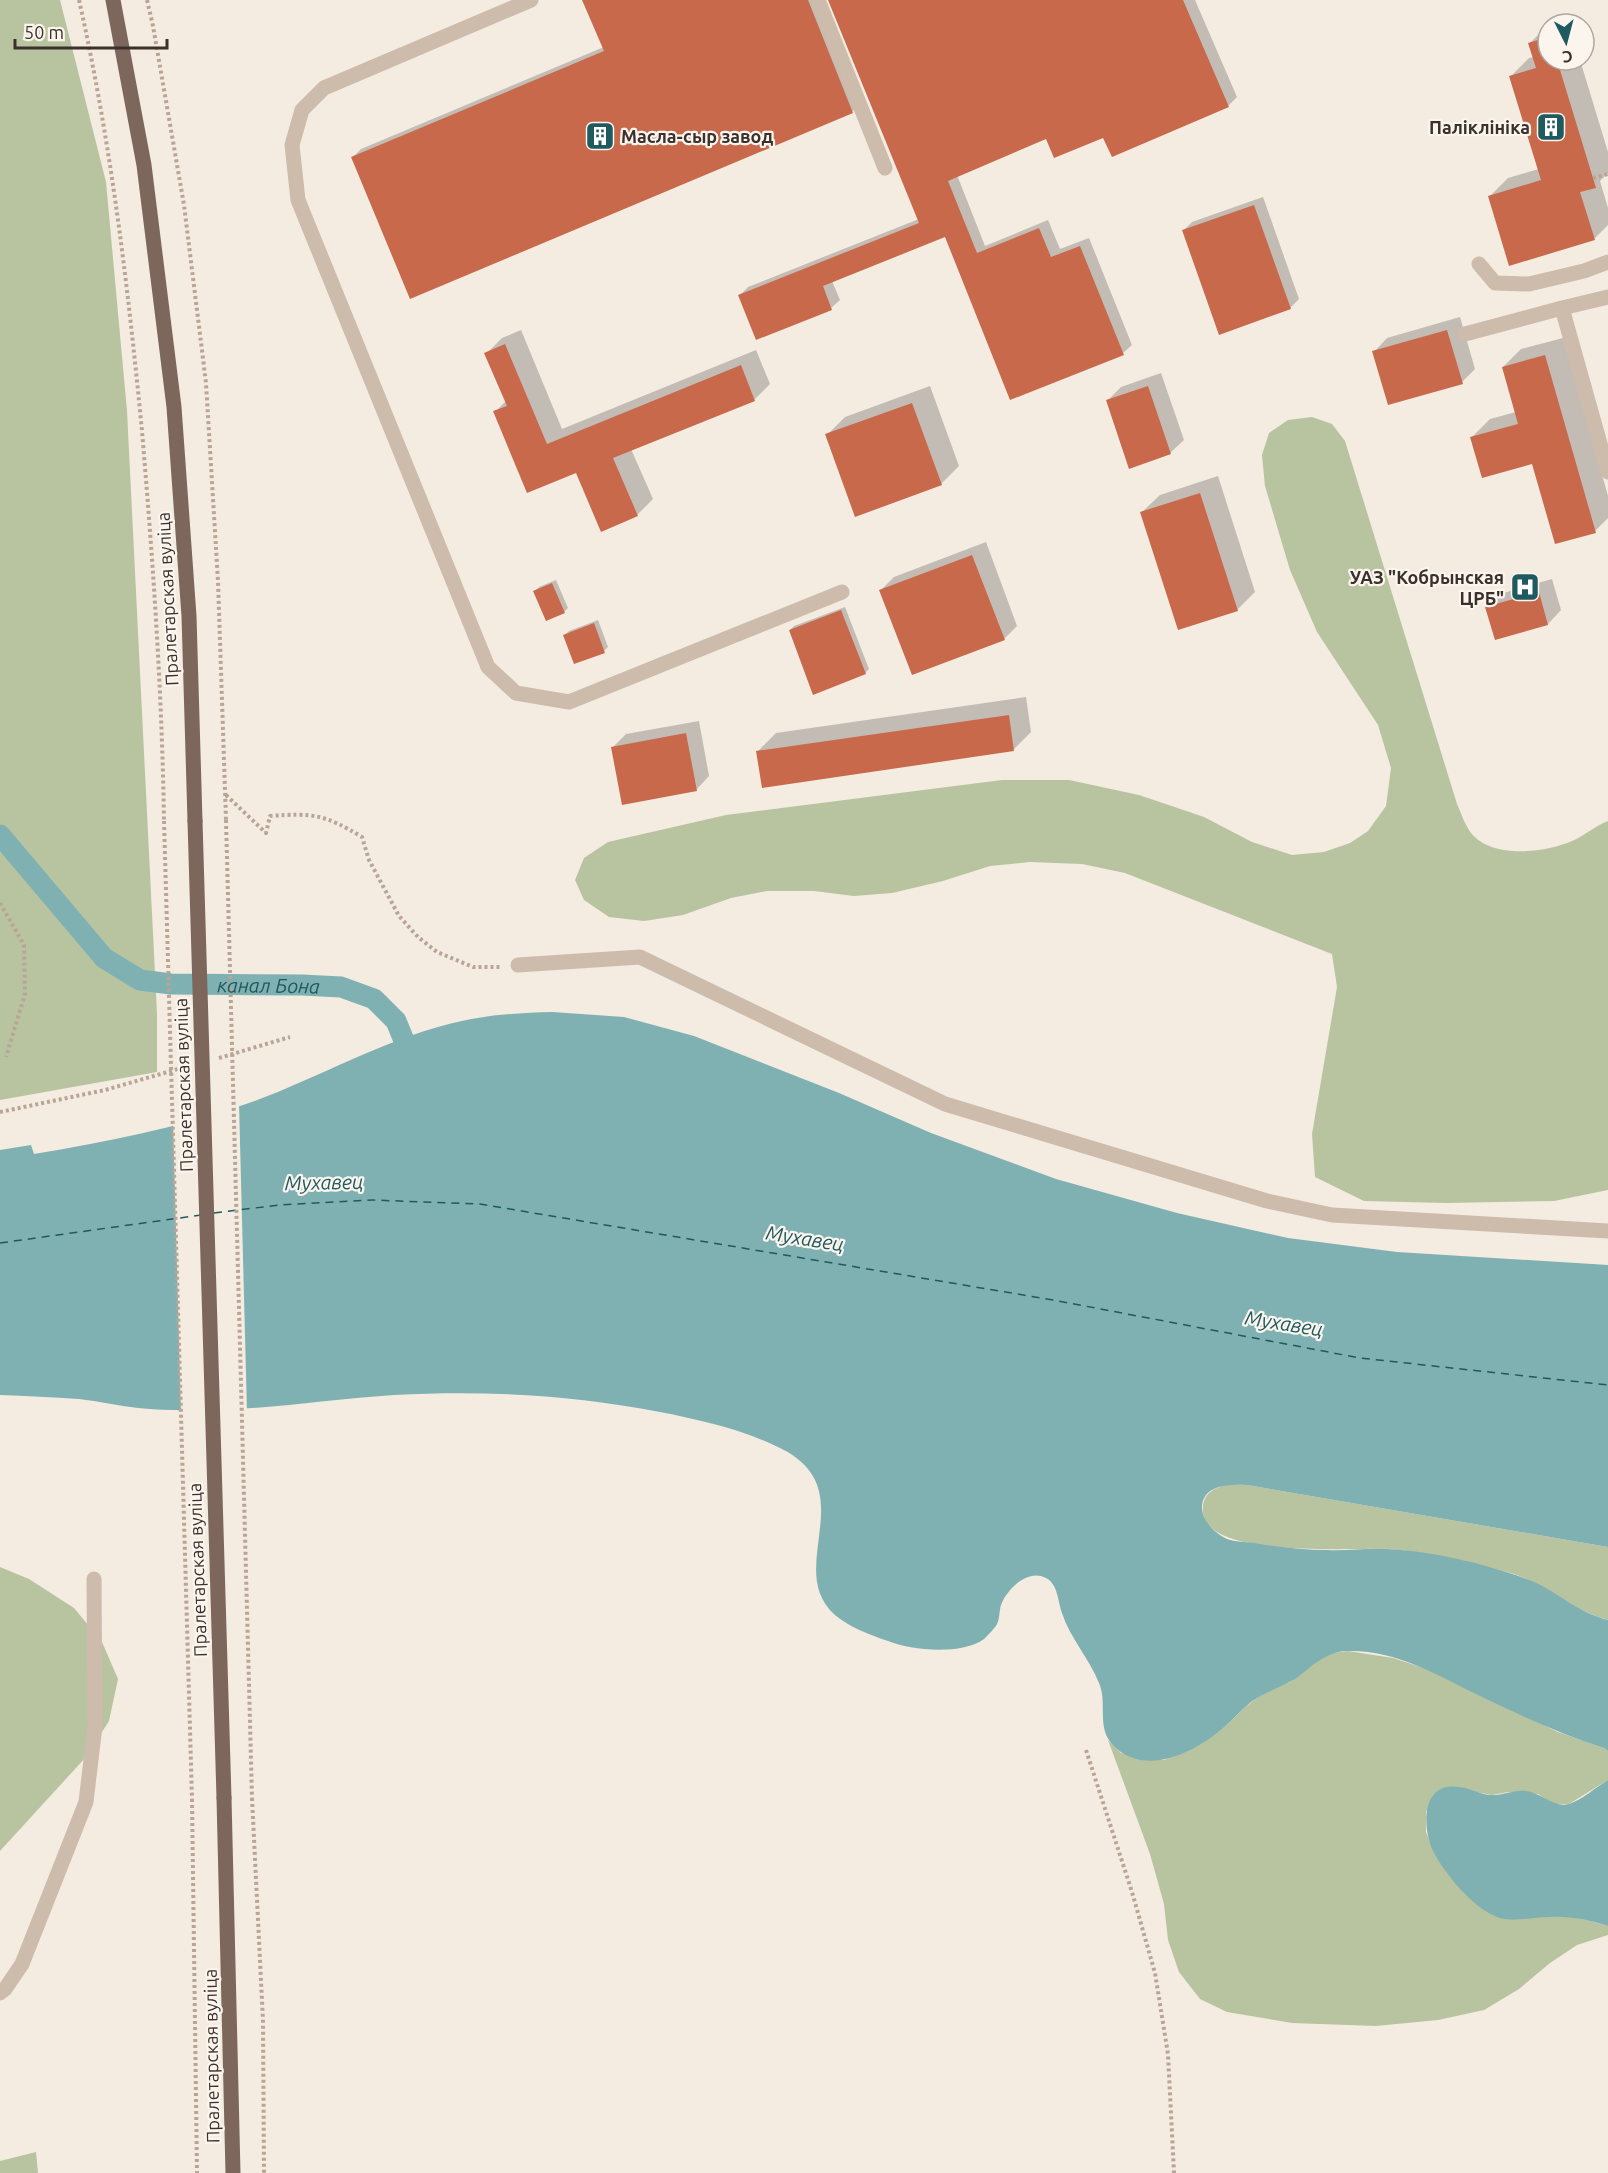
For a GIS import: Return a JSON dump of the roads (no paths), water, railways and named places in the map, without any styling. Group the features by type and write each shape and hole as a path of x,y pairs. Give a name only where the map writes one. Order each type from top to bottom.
{"main road":[{"name":"Пралетарская вуліца","path":"113,0 144,165 174,407 189,616 233,2173"}],"street":[{"path":"531,0 324,88 302,110 292,145 298,200 488,667 516,693 569,702 842,591"},
{"path":"818,0 885,168"},
{"path":"1479,264 1495,283 1529,284 1584,271 1608,262"},
{"path":"1465,334 1608,297"},
{"path":"1562,308 1608,472"},
{"path":"518,965 640,957 945,1104 1267,1201 1332,1215 1608,1231"},
{"path":"0,1993 22,1964 86,1802 95,1726 94,1579"}],"water":[{"name":"Мухавец","path":"552,1012 624,1017 694,1036 839,1093 931,1133 1056,1179 1177,1213 1288,1238 1397,1252 1608,1265 1608,1547 1247,1485 1218,1487 1212,1490 1206,1495 1202,1509 1211,1527 1230,1540 1309,1549 1404,1550 1460,1559 1532,1581 1577,1607 1608,1620 1608,1751 1539,1723 1414,1664 1381,1654 1346,1651 1325,1657 1295,1679 1256,1698 1221,1730 1189,1751 1153,1761 1132,1758 1115,1747 1109,1740 1104,1726 1099,1683 1065,1622 1055,1589 1050,1581 1039,1576 1032,1576 1013,1587 1000,1607 998,1622 993,1630 975,1644 950,1649 923,1649 898,1644 860,1630 835,1615 821,1596 816,1576 821,1508 818,1486 806,1466 768,1442 691,1418 594,1401 528,1395 461,1393 394,1395 217,1410 158,1410 79,1399 0,1395 0,1150 31,1145 34,1154 168,1127 246,1104 423,1032 462,1021 487,1017"},
{"path":"1608,1780 1608,1926 1565,1917 1512,1920 1490,1914 1461,1890 1445,1870 1429,1841 1426,1819 1431,1798 1437,1791 1447,1787 1459,1787 1490,1795 1526,1791 1563,1805 1579,1800"}],"waterway":[{"name":"канал Бона","path":"0,835 104,958 140,980 171,984 341,987 374,999 396,1021 414,1065"}],"place":[{"name":"Паліклініка","path":"1551,127"},
{"name":"Масла-сыр завод","path":"600,136"},
{"name":"УАЗ \"Кобрынская ЦРБ\"","path":"1525,587"}]}
